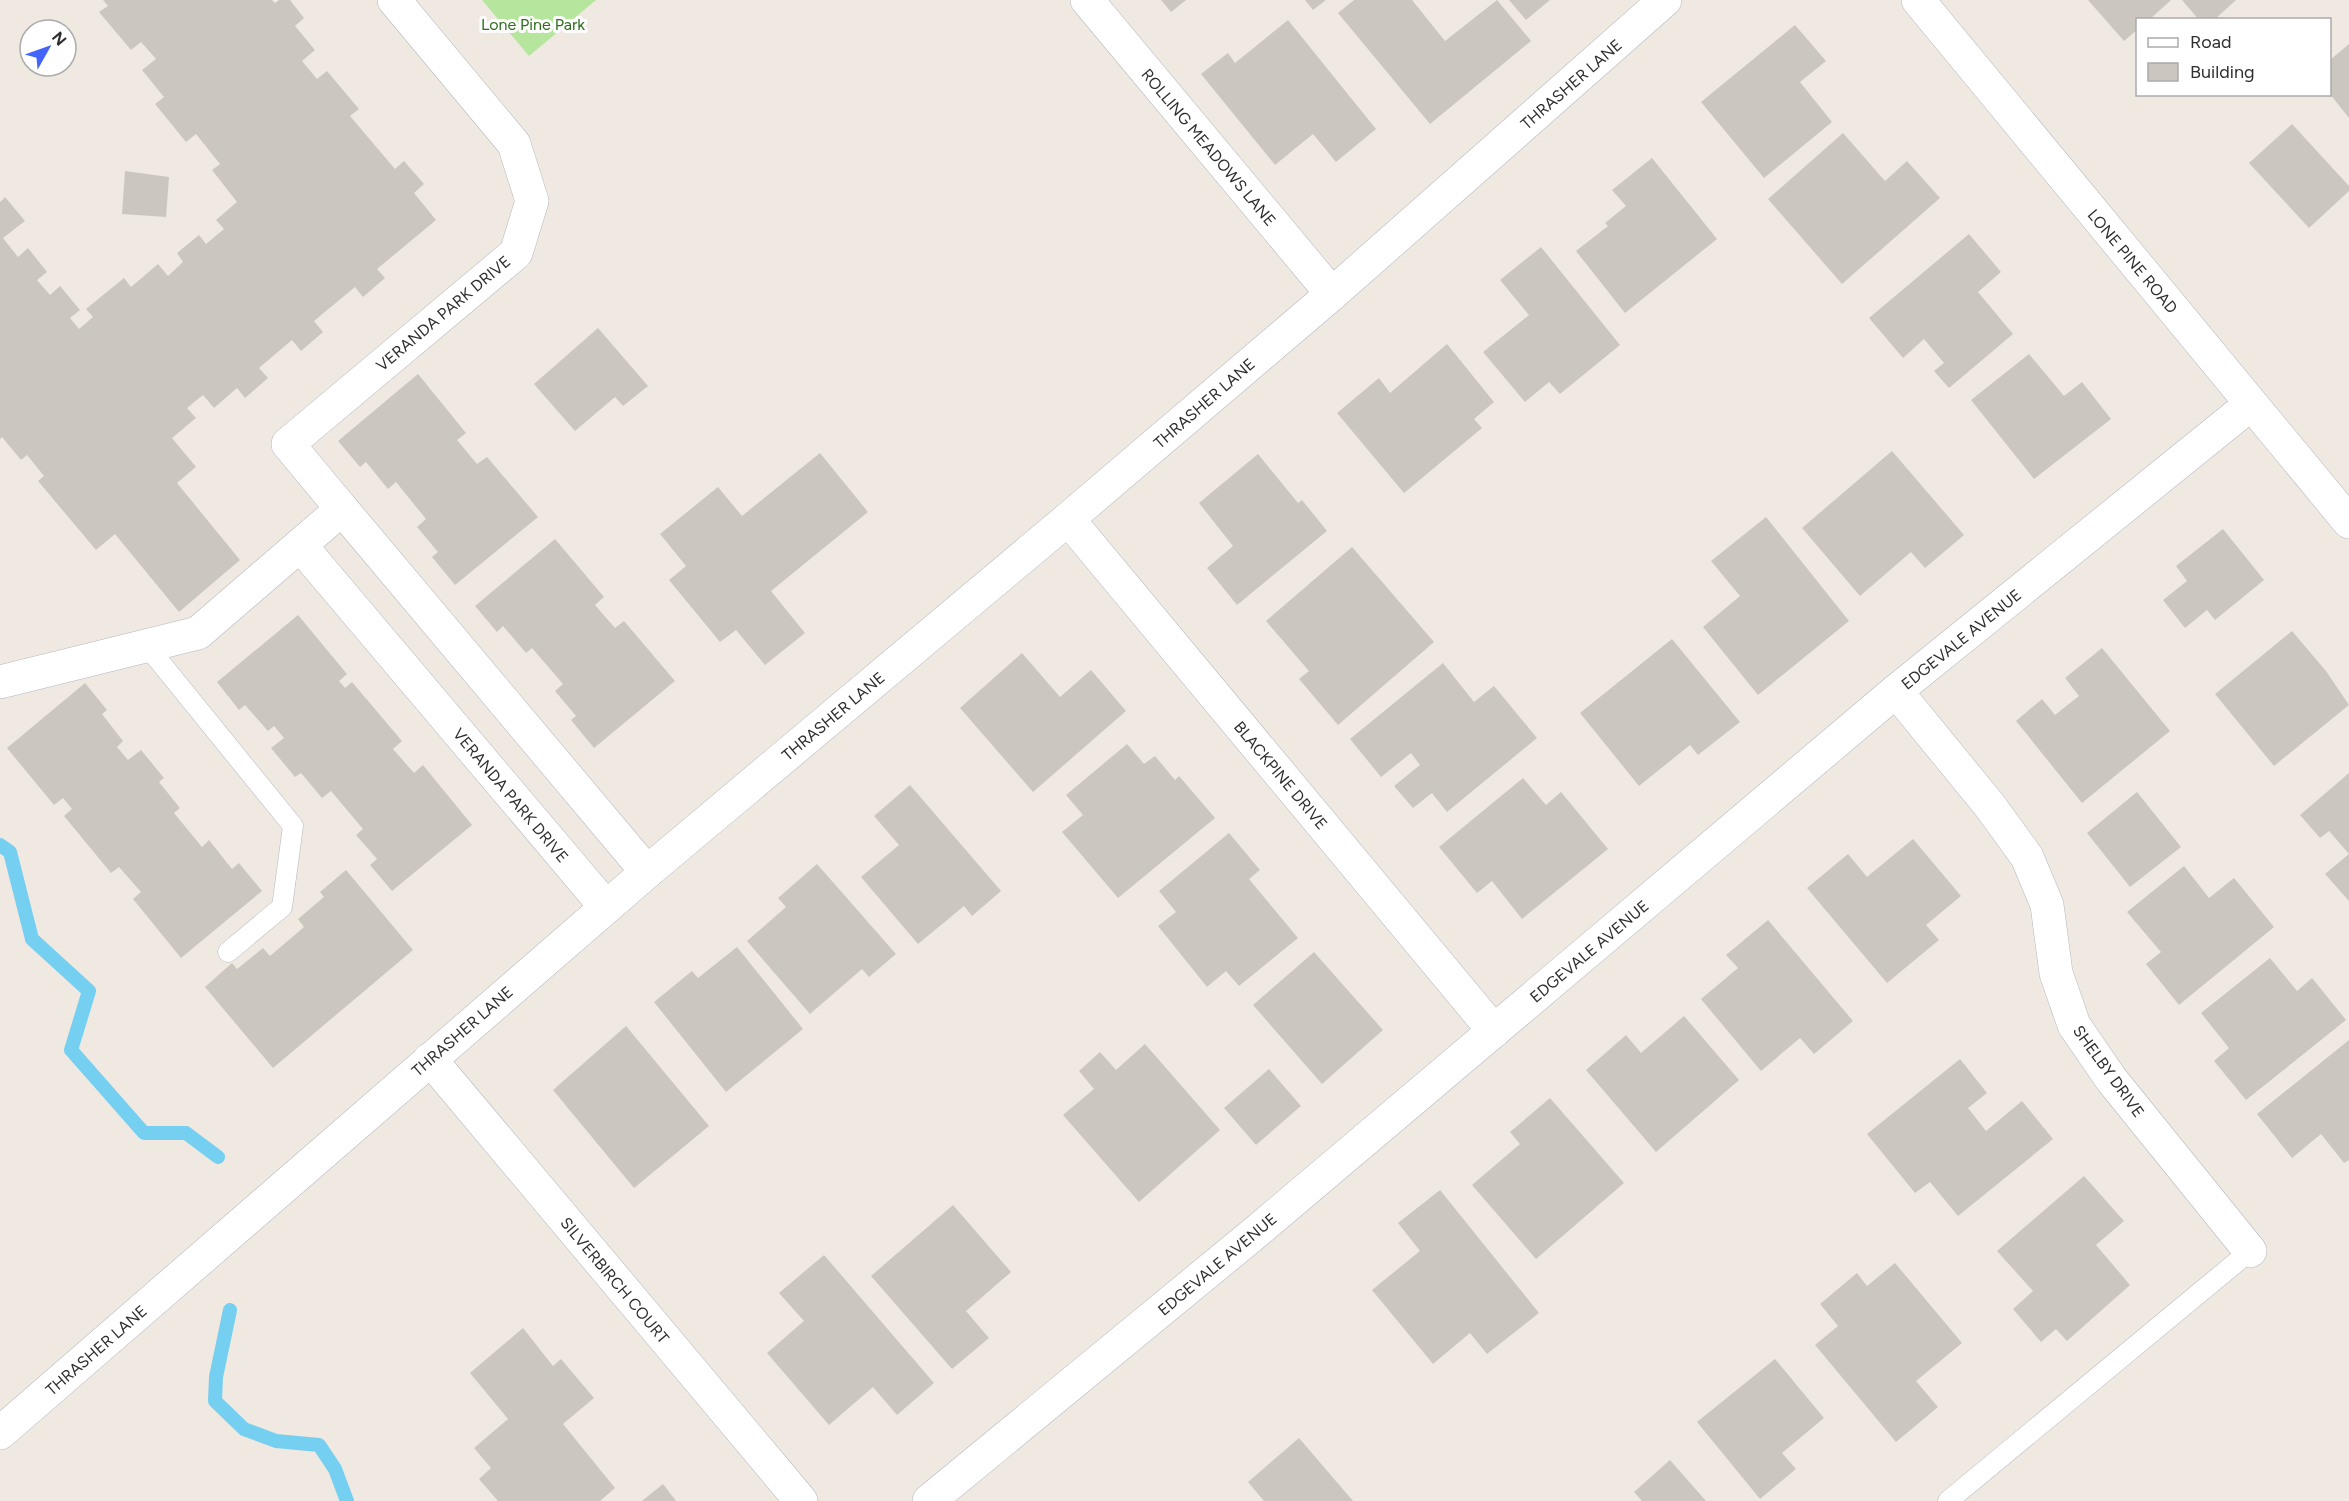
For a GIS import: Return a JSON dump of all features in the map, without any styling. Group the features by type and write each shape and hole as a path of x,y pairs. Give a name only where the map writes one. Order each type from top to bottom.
{"street":[{"name":"VERANDA PARK DRIVE","path":"394,0 514,144 532,201 516,253 288,444 647,872"},
{"name":"ROLLING MEADOWS LANE","path":"1087,0 1332,294"},
{"name":"THRASHER LANE","path":"0,1433 606,907 1332,294 1665,0"},
{"name":"LONE PINE ROAD","path":"1918,0 2349,522"},
{"name":"EDGEVALE AVENUE","path":"928,1501 1247,1239 1896,691 2251,404"},
{"path":"0,682 198,633 342,509"},
{"name":"BLACKPINE DRIVE","path":"1068,519 1494,1031"},
{"name":"VERANDA PARK DRIVE","path":"300,545 606,907"},
{"name":"SHELBY DRIVE","path":"1896,691 1990,806 2027,858 2047,905 2056,973 2074,1025 2111,1079 2250,1251"},
{"name":"SILVERBIRCH COURT","path":"430,1059 801,1501"}],"lane":[{"path":"147,646 293,826 282,908 228,952"},
{"path":"1948,1501 2250,1251"}],"green space":[{"name":"Lone Pine Park","path":"482,0 596,0 529,56"}],"building":[{"path":"103,0 272,0 275,3 279,0 290,0 304,18 295,26 315,50 302,61 317,79 327,71 359,109 350,116 395,169 404,161 424,184 414,193 436,220 377,269 385,278 363,297 355,287 314,321 323,332 301,351 292,340 259,368 268,378 245,398 237,388 214,408 203,395 187,408 196,418 172,438 196,467 177,483 240,560 179,612 115,534 96,550 38,481 44,476 27,455 21,460 2,437 0,439 0,202 5,197 25,221 3,238 18,257 28,248 47,272 37,280 50,295 60,286 80,310 70,318 79,329 93,317 86,309 124,278 131,287 158,264 168,276 183,262 177,253 199,235 206,244 224,229 216,220 237,202 212,170 220,164 196,134 186,142 155,104 164,97 142,70 156,59 141,42 131,50 99,12 108,6"},
{"path":"1161,0 1186,0 1171,12"},
{"path":"1305,0 1326,0 1313,10"},
{"path":"1354,0 1412,0 1445,41 1497,0 1531,41 1430,124 1338,13"},
{"path":"1509,0 1550,0 1526,20"},
{"path":"2088,0 2171,0 2151,18 2136,18 2136,31 2124,41"},
{"path":"2182,0 2236,0 2216,18 2197,18"},
{"path":"1288,20 1376,129 1336,162 1313,134 1275,165 1201,74 1228,53 1235,63"},
{"path":"1795,25 1826,61 1800,82 1832,122 1764,178 1701,102"},
{"path":"2349,44 2349,118 2331,95 2331,59"},
{"path":"2292,124 2349,186 2349,191 2309,228 2249,163"},
{"path":"1843,133 1885,181 1907,161 1940,198 1842,284 1768,199"},
{"path":"1652,158 1717,239 1625,313 1576,251 1608,226 1605,223 1626,206 1612,190"},
{"path":"125,171 169,177 166,217 122,214"},
{"path":"1969,234 2001,272 1978,292 2013,334 1949,388 1934,371 1944,363 1924,339 1903,358 1869,318"},
{"path":"1541,247 1620,345 1560,394 1549,382 1525,402 1483,352 1529,315 1500,280"},
{"path":"598,328 648,386 623,406 615,397 575,431 534,384"},
{"path":"1447,344 1494,402 1474,419 1482,428 1404,493 1337,413 1379,378 1390,393"},
{"path":"2029,354 2064,396 2082,382 2111,419 2034,479 1971,400"},
{"path":"418,374 466,433 457,440 477,464 487,457 538,517 455,585 432,557 438,552 417,527 426,519 396,482 388,489 366,462 360,467 338,441"},
{"path":"1892,451 1964,535 1925,568 1911,552 1860,596 1802,528"},
{"path":"820,453 868,512 771,591 805,633 765,665 736,630 720,642 669,580 686,566 660,534 718,487 742,516"},
{"path":"1258,454 1298,503 1302,500 1327,531 1237,605 1207,568 1233,546 1199,503"},
{"path":"1766,517 1849,621 1758,695 1703,627 1740,596 1711,561"},
{"path":"2223,529 2264,580 2215,620 2207,610 2185,628 2163,600 2187,581 2176,566"},
{"path":"555,539 604,597 595,605 615,628 624,621 675,681 594,748 571,720 576,716 555,691 563,684 532,648 526,653 503,626 497,632 475,606"},
{"path":"1352,547 1434,642 1338,725 1299,679 1309,671 1266,621"},
{"path":"298,615 347,674 339,681 345,688 352,682 402,741 393,749 414,773 423,765 472,825 392,891 370,865 377,859 356,835 363,829 331,791 322,798 301,773 295,777 271,748 284,738 274,726 268,731 245,705 239,710 217,682"},
{"path":"2292,631 2326,671 2349,705 2274,766 2215,694"},
{"path":"1672,639 1740,722 1698,755 1690,745 1639,786 1580,713"},
{"path":"2102,648 2170,731 2082,803 2016,721 2042,699 2055,715 2079,696 2065,678"},
{"path":"1022,653 1060,697 1091,670 1126,711 1033,792 960,708"},
{"path":"1443,663 1474,702 1494,686 1537,738 1447,812 1432,793 1413,808 1394,786 1420,765 1411,753 1381,777 1350,739"},
{"path":"85,683 107,710 102,714 123,741 117,747 128,760 141,750 164,778 159,782 180,808 174,813 202,847 209,840 232,869 239,863 262,891 181,958 133,899 141,892 119,867 111,873 64,816 72,809 63,798 54,805 7,748"},
{"path":"1127,744 1144,764 1155,756 1175,780 1179,776 1215,818 1118,898 1062,832 1083,815 1066,795"},
{"path":"2349,773 2349,854 2329,831 2320,838 2300,815"},
{"path":"1523,778 1546,805 1561,792 1608,849 1522,919 1492,881 1477,893 1439,847"},
{"path":"910,785 1001,891 972,916 964,906 918,944 861,877 899,845 874,816"},
{"path":"2137,792 2181,847 2130,887 2087,833"},
{"path":"1229,833 1260,870 1249,879 1298,938 1239,986 1226,971 1207,987 1158,926 1176,912 1159,891"},
{"path":"1913,839 1961,896 1926,925 1939,940 1887,983 1807,888 1848,854 1867,877"},
{"path":"2349,854 2349,901 2325,874"},
{"path":"817,864 896,954 869,977 862,969 810,1014 747,941 786,907 778,898"},
{"path":"2184,866 2209,898 2234,878 2274,927 2179,1005 2146,964 2161,952 2127,912"},
{"path":"346,870 413,950 273,1068 205,987 232,963 237,969 263,948 270,956 304,927 298,919 324,897 320,892"},
{"path":"1768,920 1853,1021 1814,1054 1800,1038 1761,1071 1701,999 1738,968 1726,955"},
{"path":"737,947 803,1029 726,1092 654,1002 692,971 698,978"},
{"path":"1314,952 1383,1030 1322,1084 1253,1005"},
{"path":"2270,958 2297,991 2312,978 2346,1020 2246,1100 2214,1061 2229,1048 2201,1013"},
{"path":"1684,1016 1739,1080 1656,1152 1586,1070 1626,1035 1641,1053"},
{"path":"626,1026 709,1126 634,1188 553,1090"},
{"path":"2349,1040 2349,1160 2344,1163 2321,1134 2292,1158 2257,1114"},
{"path":"1145,1044 1220,1130 1139,1202 1063,1115 1094,1089 1079,1071 1100,1052 1116,1070"},
{"path":"1960,1059 1987,1093 1968,1108 1986,1131 2022,1101 2053,1139 1958,1216 1930,1182 1915,1193 1867,1134"},
{"path":"1269,1069 1301,1106 1256,1145 1224,1108"},
{"path":"1550,1098 1624,1183 1536,1259 1472,1185 1520,1144 1510,1132"},
{"path":"2084,1176 2124,1221 2096,1245 2130,1285 2067,1341 2056,1329 2041,1342 2013,1309 2033,1291 1997,1251"},
{"path":"1440,1190 1539,1313 1487,1354 1470,1333 1433,1364 1372,1290 1420,1251 1398,1223"},
{"path":"953,1205 1011,1272 966,1311 989,1338 952,1369 871,1276"},
{"path":"824,1255 934,1383 897,1415 873,1387 829,1425 767,1353 804,1321 779,1293"},
{"path":"1895,1263 1962,1343 1916,1381 1938,1407 1896,1442 1815,1345 1838,1326 1820,1304 1857,1273 1867,1286"},
{"path":"523,1328 553,1366 561,1359 594,1398 563,1424 615,1488 600,1501 498,1501 479,1479 491,1468 474,1448 508,1419 470,1373"},
{"path":"1775,1359 1824,1418 1782,1453 1796,1469 1760,1499 1697,1422"},
{"path":"1299,1438 1353,1501 1264,1501 1248,1482"},
{"path":"1670,1460 1706,1501 1642,1501 1634,1492"},
{"path":"663,1484 676,1501 642,1501"}],"waterway":[{"path":"0,845 10,852 32,939 89,991 71,1050 144,1133 186,1133 218,1157"},
{"path":"230,1310 216,1377 215,1401 244,1429 276,1441 319,1445 335,1469 347,1501"}]}
